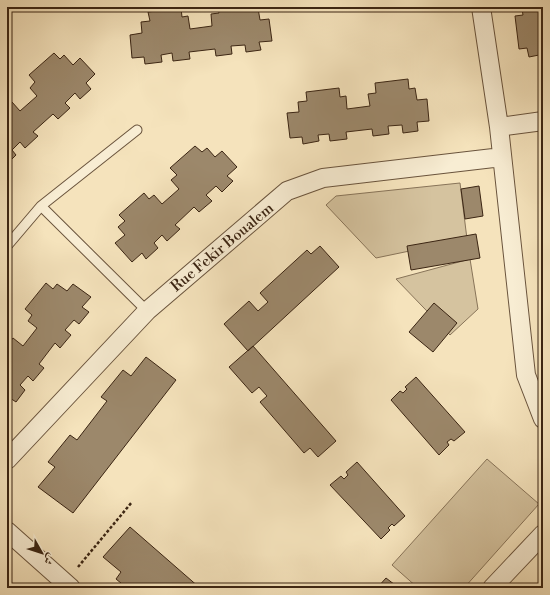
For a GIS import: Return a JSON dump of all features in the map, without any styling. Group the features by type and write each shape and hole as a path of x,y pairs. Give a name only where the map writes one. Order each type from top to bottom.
{"street":[{"path":"481,7 499,127 526,375 543,419"},
{"path":"499,127 543,121"},
{"name":"Rue Fekir Boualem","path":"7,460 147,311 287,191 323,178 502,158"},
{"path":"7,531 71,588"},
{"path":"492,588 543,534"}],"lane":[{"path":"7,246 41,206 137,130"},
{"path":"41,206 147,311"}],"path":[{"path":"75,570 132,502"}],"shaded area":[{"path":"460,183 467,239 376,258 326,205 336,196"},
{"path":"470,259 478,309 450,335 396,279"},
{"path":"487,459 539,504 464,588 418,588 392,565"}],"building":[{"path":"218,7 258,8 260,20 269,19 272,41 259,42 261,50 246,52 245,45 231,46 232,54 216,56 215,49 189,52 190,59 173,61 172,53 161,55 162,62 145,64 144,57 132,58 130,35 142,33 141,22 150,21 148,12 181,8 182,17 188,16 190,29 212,26 211,14 219,13"},
{"path":"543,7 543,67 540,67 539,55 529,57 527,48 519,49 515,16 523,15 522,9"},
{"path":"54,53 60,59 64,55 73,65 80,58 95,74 86,83 91,89 80,99 75,93 65,103 70,108 58,119 53,114 33,132 38,136 25,148 20,142 12,150 16,155 7,164 7,105 12,102 20,111 37,96 30,88 35,82 29,75"},
{"path":"408,79 409,89 415,88 417,100 427,99 429,121 417,122 418,131 403,133 402,125 388,126 389,134 373,136 372,129 346,132 347,139 330,141 329,134 318,135 319,141 303,144 302,137 290,138 287,113 299,112 298,102 307,101 306,92 339,88 340,97 346,96 347,109 370,106 368,94 376,93 375,83"},
{"path":"195,146 202,152 207,148 215,157 222,151 237,167 227,176 233,181 222,192 216,186 206,195 212,201 199,212 194,207 175,225 180,229 167,241 162,235 154,243 158,248 146,259 142,253 132,262 115,243 125,235 118,227 125,221 119,215 144,193 149,199 154,195 162,204 179,189 171,180 177,175 170,168"},
{"path":"479,186 483,216 465,219 461,189"},
{"path":"476,234 480,258 411,270 407,246"},
{"path":"320,246 339,267 248,351 224,324 249,301 258,311 268,302 260,293 307,250 311,254"},
{"path":"46,283 53,289 57,284 67,291 73,284 91,297 82,307 89,312 79,324 74,320 65,330 71,335 60,348 55,343 39,364 44,368 33,381 28,376 20,385 25,390 16,402 10,398 7,402 7,341 9,343 13,338 23,346 37,328 28,321 32,315 25,309"},
{"path":"434,303 457,323 433,352 409,332"},
{"path":"253,346 336,441 318,457 310,448 304,453 260,402 267,396 259,387 252,393 229,367"},
{"path":"146,357 176,380 73,513 38,487 55,467 48,462 70,435 77,440 107,401 101,397 123,370 131,376"},
{"path":"416,377 465,432 454,441 451,439 447,442 449,445 439,455 391,400 400,391 403,393 407,389 405,387"},
{"path":"357,462 405,516 394,526 392,524 388,528 390,530 381,539 330,485 341,476 344,479 348,475 346,472"},
{"path":"130,527 200,588 127,588 116,579 121,572 103,557"},
{"path":"386,578 399,588 377,588"}]}
